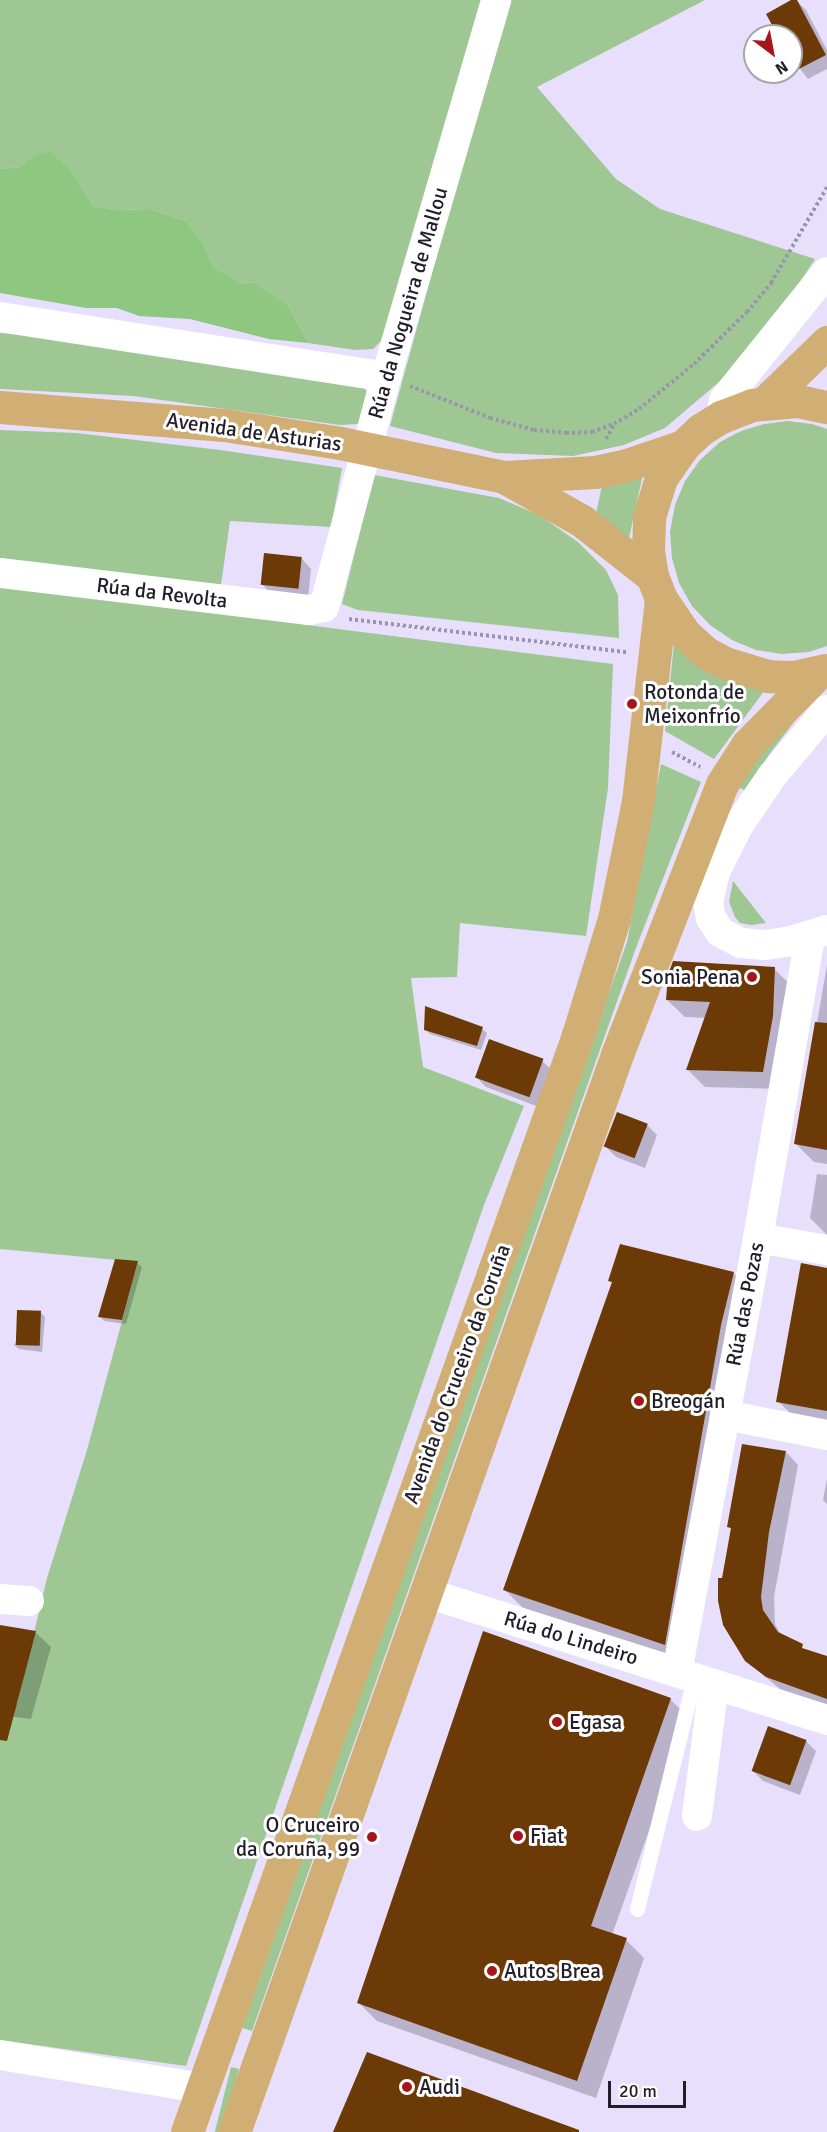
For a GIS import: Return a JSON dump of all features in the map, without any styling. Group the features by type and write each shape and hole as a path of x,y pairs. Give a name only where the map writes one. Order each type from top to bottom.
{"main road":[{"path":"764,403 827,342"},
{"path":"822,672 768,676 725,663 706,652 685,634 656,588 648,550 649,517 661,478 683,446 700,430 721,417 764,403 798,401 827,407"},
{"name":"Avenida de Asturias","path":"0,407 213,424 340,443 504,477 595,472 624,466 683,446"},
{"name":"Avenida de Asturias","path":"504,477 582,521 656,588"},
{"name":"Avenida do Cruceiro da Coruña","path":"187,2132 578,1035 614,919 636,812 654,653 656,588"},
{"name":"Avenida do Cruceiro da Coruña","path":"234,2132 618,1052 722,784 747,744 822,672"}],"street":[{"name":"Rúa da Nogueira de Mallou","path":"324,607 386,376 496,0"},
{"path":"721,417 724,400 827,272"},
{"path":"0,317 386,376"},
{"name":"Rúa da Revolta","path":"0,573 309,610 324,607"},
{"path":"819,933 765,945 733,940 720,932 711,918 709,891 727,846 751,805 827,710"},
{"name":"Rúa das Pozas","path":"695,1678 725,1414 819,933"},
{"path":"758,1238 827,1250"},
{"path":"725,1414 827,1435"},
{"name":"Rúa do Lindeiro","path":"427,1593 827,1720"},
{"path":"0,1599 29,1601"},
{"path":"695,1678 697,1816"},
{"path":"0,2055 202,2088"}],"lane":[{"path":"637,1909 695,1678"}],"path":[{"path":"386,376 490,418 534,430 566,434 592,432 614,424 639,409 694,364 747,312 771,283 827,187"},
{"path":"324,607 357,621 616,651 654,653"},
{"path":"670,751 708,771"}],"green space":[{"path":"0,0 481,0 384,338 373,349 355,350 308,343 288,305 254,282 241,284 214,268 203,243 186,221 149,209 118,210 93,206 71,170 33,156 20,167 0,169"},
{"path":"507,0 705,0 537,87 616,179 660,209 815,259 779,314 726,376 665,428 624,445 573,456 496,453 390,426"},
{"path":"49,152 71,170 93,206 118,210 149,209 186,221 203,243 214,268 241,284 254,282 288,305 308,343 269,339 190,319 139,316 117,308 86,308 0,293 0,169 20,167 33,156"},
{"path":"0,333 83,339 365,388 368,396 365,419 357,424 340,425 133,396 0,389"},
{"path":"788,421 812,424 827,429 827,646 809,652 782,654 756,650 732,640 710,625 692,606 679,583 672,558 670,532 675,505 685,481 700,460 720,442 741,431 764,424"},
{"path":"0,430 77,433 220,450 342,468 331,527 230,521 220,592 0,560"},
{"path":"643,474 629,538 596,513 603,481"},
{"path":"374,475 499,498 539,515 578,542 606,570 618,595 619,638 358,610 342,604"},
{"path":"0,586 613,664 608,788 586,936 460,923 457,977 411,978 423,1067 524,1106 484,1205 186,2066 0,2040 0,1703 17,1704 47,1578 87,1450 138,1262 0,1249"},
{"path":"674,644 765,690 714,759 665,731"},
{"path":"813,697 768,756 747,792 737,786 750,765"},
{"path":"661,764 701,782 637,945 252,2031 242,2028 627,942"},
{"path":"733,881 766,923 751,925 740,923 735,917 729,902"},
{"path":"231,2067 239,2069 223,2132 215,2132"}],"building":[{"path":"791,0 797,0 826,55 803,67 803,24 771,24 766,14"},
{"path":"264,553 302,557 298,589 261,585"},
{"path":"673,961 775,967 773,1016 763,1072 686,1070 710,1002 666,1000 668,975"},
{"path":"425,1006 483,1027 477,1046 424,1030"},
{"path":"815,1022 827,1023 827,1150 794,1144"},
{"path":"489,1039 544,1059 529,1097 475,1078"},
{"path":"617,1112 648,1124 635,1158 604,1147"},
{"name":"Breogán","path":"620,1244 734,1272 721,1325 665,1645 503,1590 612,1282 608,1281"},
{"path":"115,1259 138,1261 122,1320 98,1317"},
{"path":"801,1263 827,1268 827,1411 776,1402"},
{"path":"17,1310 41,1311 40,1346 16,1345"},
{"path":"742,1444 786,1451 769,1532 761,1597 763,1610 778,1632 803,1644 802,1648 827,1656 827,1699 766,1677 745,1661 723,1625 718,1601 718,1578 722,1578 731,1528 727,1527"},
{"path":"0,1625 36,1631 7,1741 0,1740"},
{"path":"483,1631 671,1698 591,1926 627,1938 577,2081 357,2003"},
{"path":"768,1726 807,1740 790,1785 752,1771"},
{"name":"Audi","path":"367,2052 579,2130 579,2132 333,2132"}],"place":[{"name":"Rotonda de Meixonfrío","path":"632,704"},
{"name":"Sonia Pena","path":"752,977"},
{"name":"Breogán","path":"639,1401"},
{"name":"Egasa","path":"557,1722"},
{"name":"Fiat","path":"518,1836"},
{"name":"O Cruceiro da Coruña, 99","path":"372,1837"},
{"name":"Autos Brea","path":"492,1971"},
{"name":"Audi","path":"407,2087"}]}
